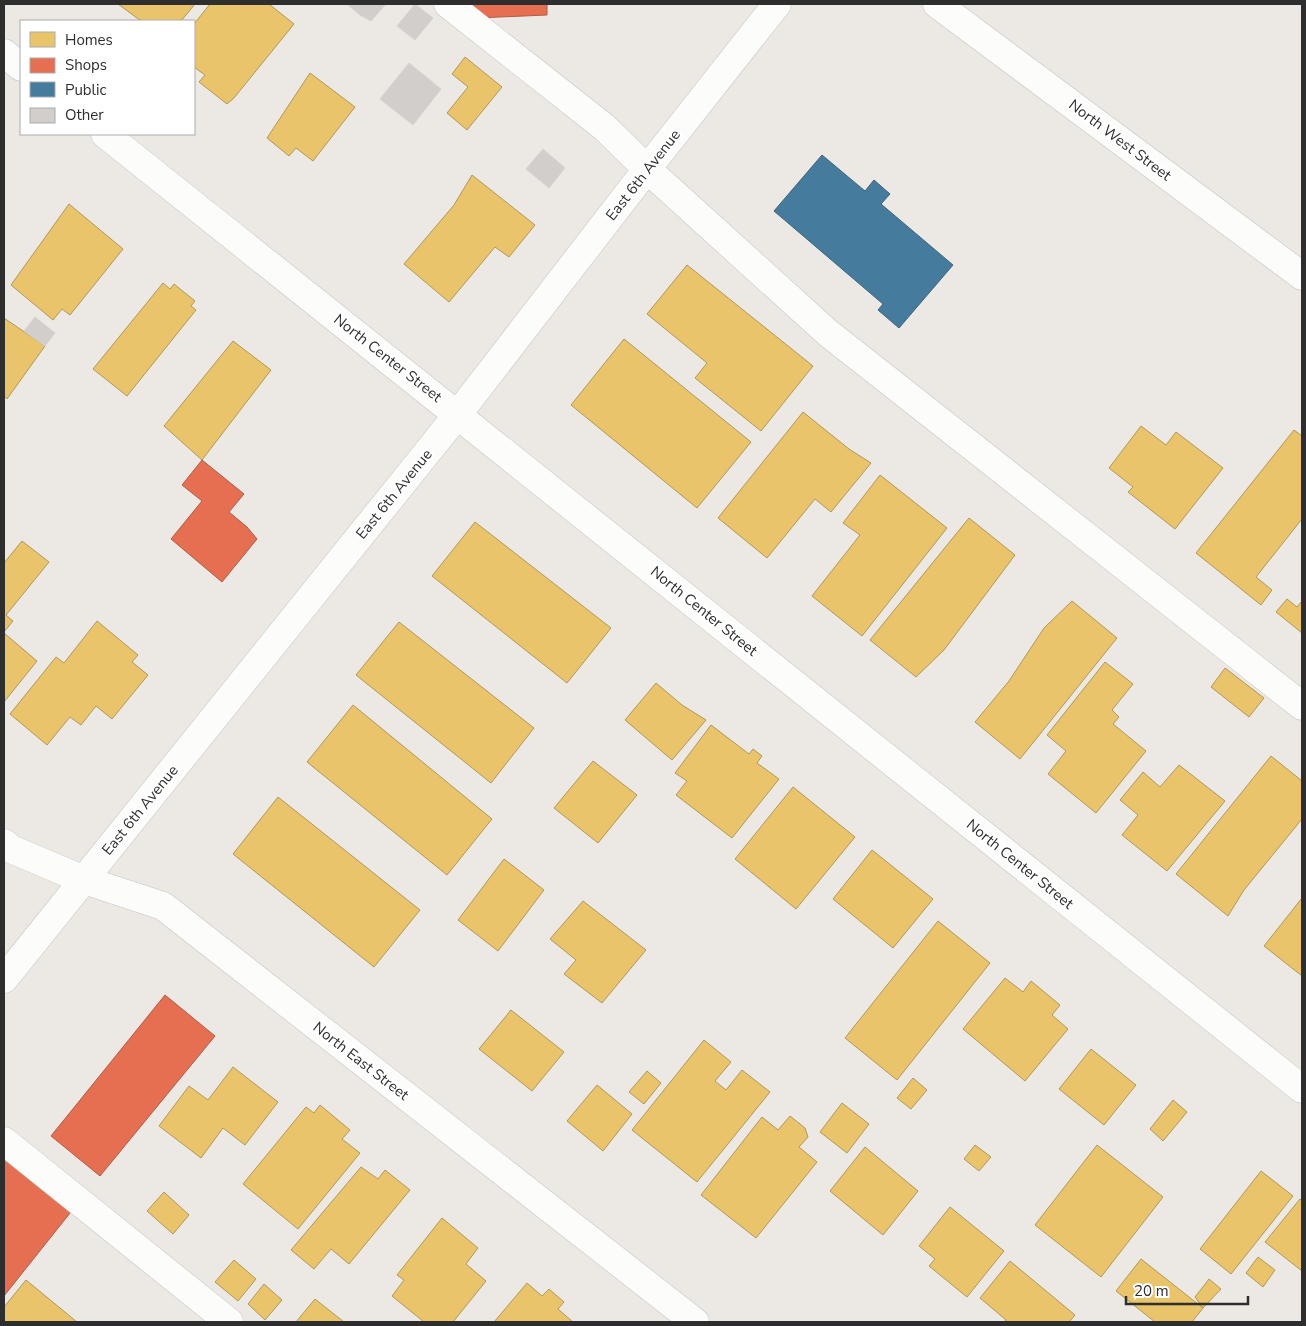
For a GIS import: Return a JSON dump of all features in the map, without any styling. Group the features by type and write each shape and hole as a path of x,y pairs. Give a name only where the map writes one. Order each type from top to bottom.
{"street":[{"path":"448,4 604,128 828,333 1302,706"},
{"name":"East 6th Avenue","path":"4,979 458,414 777,4"},
{"name":"North West Street","path":"937,4 1302,276"},
{"path":"4,53 20,66"},
{"name":"North Center Street","path":"106,135 1302,1089"},
{"name":"North East Street","path":"4,843 11,849 84,880 163,906 695,1322"},
{"path":"4,1141 229,1322"}],"building: Homes":[{"path":"118,4 195,4 182,20 140,20"},
{"path":"210,4 269,4 294,24 234,98 227,104 199,82 205,75 195,68 195,23"},
{"path":"465,57 502,87 467,130 447,113 468,87 452,74"},
{"path":"310,73 355,107 313,161 296,148 289,156 267,138"},
{"path":"472,175 535,225 509,257 495,247 449,302 404,264 454,205"},
{"path":"69,204 123,249 70,315 62,309 53,320 11,285"},
{"path":"687,265 813,366 761,431 695,378 707,363 647,314"},
{"path":"163,283 170,289 174,284 195,301 191,306 196,310 127,396 93,369"},
{"path":"4,318 45,346 7,399 4,396"},
{"path":"624,339 751,442 697,508 571,405"},
{"path":"233,341 271,370 202,460 164,426"},
{"path":"803,412 849,449 871,463 831,512 815,499 767,558 718,518"},
{"path":"1141,426 1166,445 1176,432 1223,468 1175,529 1128,492 1133,487 1109,468"},
{"path":"1294,430 1302,436 1302,519 1256,577 1272,590 1261,605 1196,553"},
{"path":"880,475 947,528 862,636 812,596 860,535 843,523"},
{"path":"969,518 1015,555 944,650 916,677 870,640"},
{"path":"475,522 611,628 567,683 432,576"},
{"path":"22,541 49,562 6,615 13,621 4,632 4,563"},
{"path":"1287,599 1297,607 1302,601 1302,633 1276,612"},
{"path":"1072,601 1117,638 1020,759 975,722 1009,681 1044,628"},
{"path":"97,621 138,655 132,662 148,675 112,719 96,706 81,725 70,717 47,745 10,714 56,657 64,663"},
{"path":"399,622 534,728 491,783 356,675"},
{"path":"4,633 37,661 4,702"},
{"path":"1105,662 1133,684 1112,710 1119,717 1113,724 1146,751 1096,813 1048,774 1066,751 1047,735"},
{"path":"1225,668 1264,698 1249,717 1211,687"},
{"path":"656,683 682,705 706,720 672,760 625,720"},
{"path":"353,705 492,819 447,875 307,762"},
{"path":"711,725 749,754 753,749 762,756 757,763 779,779 732,838 676,795 687,781 675,773"},
{"path":"1271,756 1302,781 1302,819 1244,890 1228,916 1176,874"},
{"path":"593,761 637,795 598,843 554,808"},
{"path":"1179,765 1225,801 1167,871 1122,835 1138,815 1120,800 1143,772 1160,787"},
{"path":"793,787 855,837 796,909 735,859"},
{"path":"278,797 420,910 374,967 233,854"},
{"path":"872,850 933,899 893,948 833,899"},
{"path":"504,859 544,890 498,951 458,920"},
{"path":"1302,898 1302,976 1264,946"},
{"path":"583,901 646,950 602,1003 564,974 576,960 550,939"},
{"path":"938,921 990,963 897,1080 845,1038"},
{"path":"1005,978 1023,992 1031,981 1060,1005 1052,1015 1068,1029 1025,1081 963,1029"},
{"path":"511,1010 564,1052 532,1091 479,1049"},
{"path":"704,1040 731,1062 715,1081 726,1090 742,1070 770,1092 697,1182 632,1130"},
{"path":"1091,1049 1136,1085 1104,1125 1059,1089"},
{"path":"233,1067 278,1102 245,1145 223,1128 201,1158 159,1126 189,1086 208,1100"},
{"path":"647,1071 661,1083 644,1104 629,1092"},
{"path":"913,1078 927,1090 911,1109 897,1098"},
{"path":"597,1085 632,1114 603,1151 567,1121"},
{"path":"1173,1100 1187,1112 1163,1141 1150,1129"},
{"path":"842,1103 869,1124 847,1153 820,1132"},
{"path":"320,1105 350,1130 342,1139 360,1153 298,1229 243,1184 306,1107 314,1113"},
{"path":"790,1116 805,1128 808,1137 799,1147 817,1162 756,1238 701,1195 762,1117 778,1130"},
{"path":"975,1145 991,1157 979,1171 964,1159"},
{"path":"1097,1145 1163,1197 1101,1277 1035,1225"},
{"path":"865,1147 918,1191 883,1235 830,1191"},
{"path":"361,1167 378,1179 385,1170 410,1190 349,1264 331,1249 314,1269 291,1250"},
{"path":"1261,1171 1293,1196 1231,1274 1200,1249"},
{"path":"164,1192 189,1215 173,1234 147,1211"},
{"path":"1300,1199 1302,1201 1302,1271 1265,1242"},
{"path":"950,1207 1004,1251 967,1297 929,1266 935,1259 919,1246"},
{"path":"442,1218 478,1248 466,1264 486,1281 453,1322 424,1322 392,1296 404,1280 397,1275"},
{"path":"1258,1257 1275,1270 1263,1287 1246,1273"},
{"path":"1141,1259 1203,1308 1192,1322 1155,1322 1116,1291"},
{"path":"234,1260 256,1279 238,1301 215,1282"},
{"path":"1010,1261 1075,1315 1069,1322 1004,1322 1006,1320 980,1298"},
{"path":"1209,1279 1221,1289 1203,1308 1195,1297"},
{"path":"26,1280 77,1322 4,1322 4,1307"},
{"path":"527,1283 542,1296 549,1289 564,1302 558,1309 573,1322 494,1322"},
{"path":"264,1284 282,1300 265,1320 248,1304"},
{"path":"315,1299 344,1322 296,1322"}],"building: Shops":[{"path":"474,4 547,4 547,15 476,18"},
{"path":"202,460 244,494 229,512 247,527 257,539 222,582 171,539 202,501 182,485"},
{"path":"165,995 215,1036 100,1176 51,1136"},
{"path":"9,1156 74,1208 4,1296 4,1162"}],"building: Public":[{"path":"822,155 865,191 874,180 890,194 881,204 953,265 899,328 878,310 883,304 774,211"}],"building: Other":[{"path":"347,4 386,4 371,21"},
{"path":"415,4 433,18 415,40 397,26"},
{"path":"409,63 441,89 413,125 380,99"},
{"path":"543,149 565,168 549,188 526,169"},
{"path":"35,317 55,333 45,346 24,331"}]}
